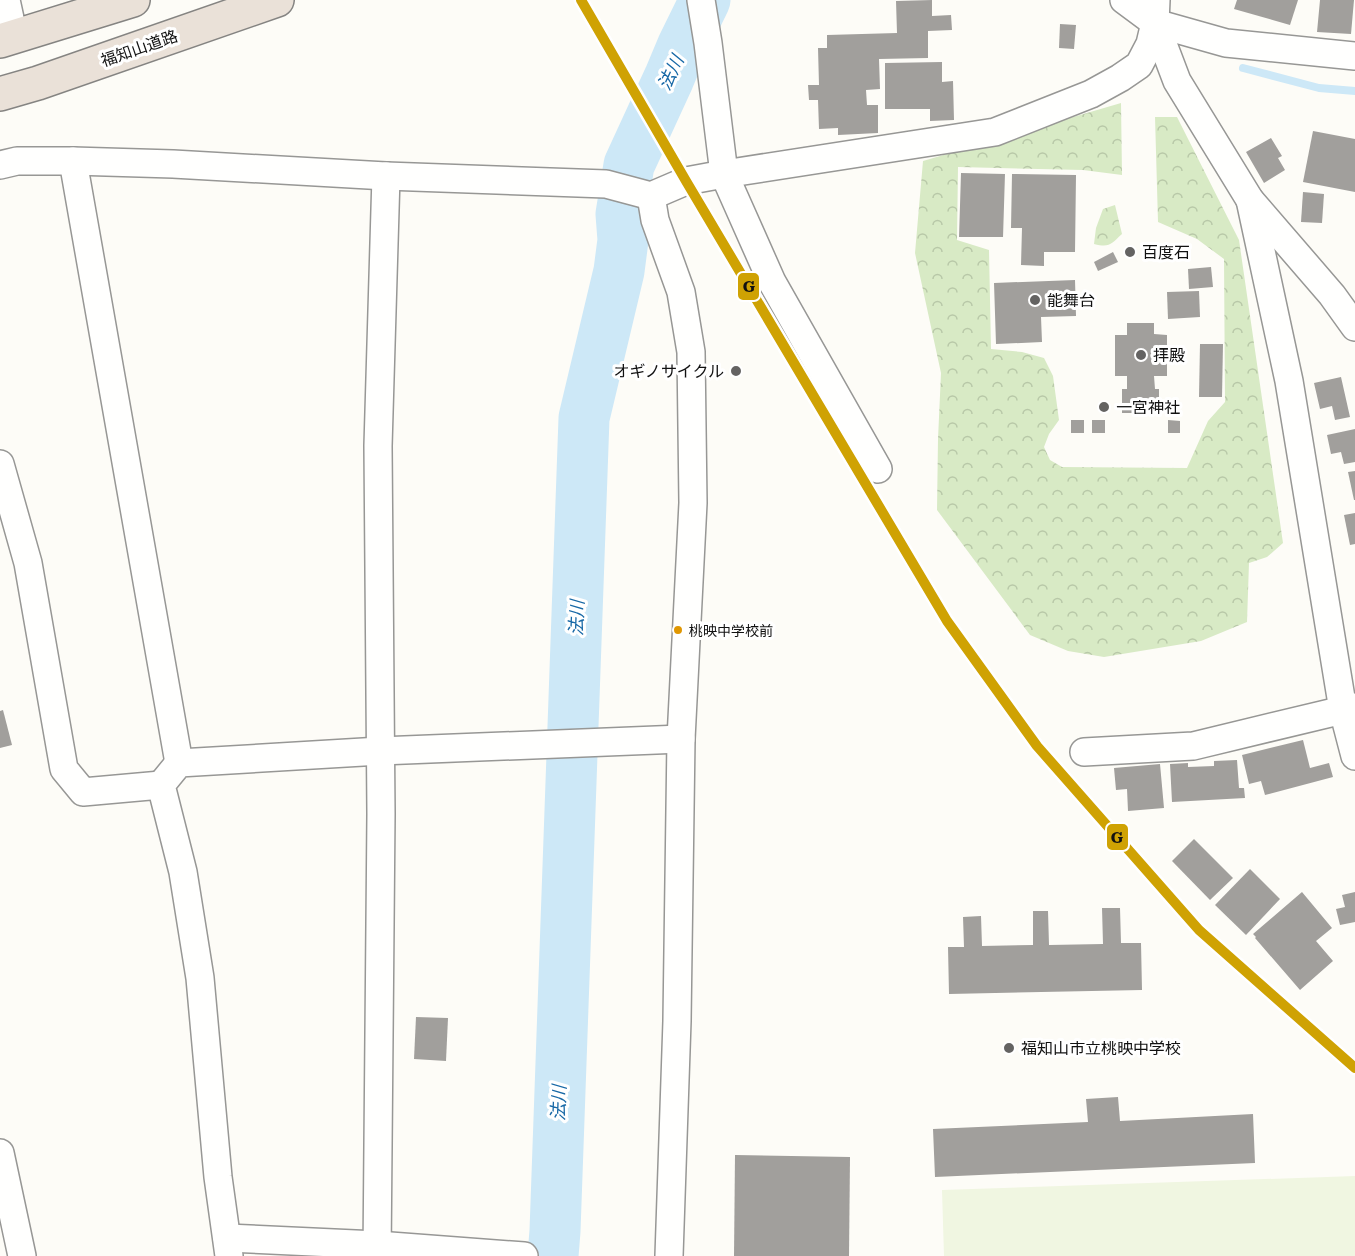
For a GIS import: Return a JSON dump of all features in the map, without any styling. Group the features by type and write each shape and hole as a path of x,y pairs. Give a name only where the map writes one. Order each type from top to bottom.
{"highway":[{"path":"7,39 133,0"},
{"name":"福知山道路","path":"0,94 277,0"}],"street":[{"path":"6,0 7,39"},
{"path":"700,0 708,43 724,174 772,282 878,469"},
{"path":"1124,0 1226,43 1355,56"},
{"path":"0,165 17,160 173,164 386,176 606,184 646,195 686,181 724,174 995,132 1091,94 1139,65 1150,44 1155,12"},
{"path":"1155,12 1177,81 1250,200 1332,295 1355,327"},
{"path":"74,161 179,763"},
{"path":"377,1250 381,814 378,446 386,176"},
{"path":"646,195 681,292 691,352 693,503 681,739 677,1021 669,1256"},
{"path":"1250,200 1289,381 1349,709 1355,756"},
{"path":"0,464 28,563 64,769 83,792 161,785 179,763 681,739"},
{"path":"1084,752 1193,746 1349,709"},
{"path":"161,785 183,872 200,978 218,1177 228,1247 524,1256"},
{"path":"0,1153 22,1256"}],"green space":[{"path":"1121,103 1122,175 1083,170 958,167 957,240 989,250 991,349 1022,352 1044,358 1053,376 1059,420 1049,434 1044,447 1050,460 1062,467 1187,468 1208,421 1225,402 1224,259 1197,239 1158,222 1155,117 1177,117 1239,240 1283,543 1267,557 1249,563 1247,622 1201,641 1104,657 1068,651 1030,635 937,510 941,373 915,253 923,161"},
{"path":"1115,205 1122,234 1110,244 1104,246 1094,244 1096,228 1103,209"},
{"path":"1355,1176 1355,1256 944,1256 942,1190"}],"building":[{"path":"932,0 932,16 951,15 952,30 928,31 928,58 879,59 880,89 866,90 867,105 878,105 878,133 838,135 838,128 819,129 818,100 809,100 808,85 819,85 818,48 827,48 827,35 897,33 896,1"},
{"path":"1237,0 1298,0 1290,25 1234,9"},
{"path":"1320,0 1354,0 1351,34 1317,32"},
{"path":"1060,24 1076,25 1074,49 1059,48"},
{"path":"942,62 942,82 953,81 954,120 930,121 930,109 885,109 885,63"},
{"path":"1313,131 1355,139 1355,192 1303,182"},
{"path":"1271,138 1282,156 1278,158 1285,170 1264,183 1246,152"},
{"path":"961,173 1005,174 1003,237 959,237"},
{"path":"1012,174 1076,175 1075,252 1044,252 1044,266 1021,265 1022,228 1011,228"},
{"path":"1303,192 1324,194 1322,223 1301,222"},
{"path":"1113,252 1118,262 1098,271 1094,262"},
{"path":"1211,267 1213,287 1189,289 1188,269"},
{"name":"能舞台","path":"1075,280 1076,316 1041,317 1042,342 996,344 994,283"},
{"path":"1199,291 1200,317 1168,319 1167,292"},
{"name":"拝殿","path":"1127,323 1154,323 1154,334 1167,335 1167,376 1154,376 1155,389 1159,389 1159,413 1122,413 1122,389 1127,389 1127,376 1115,376 1115,335 1127,335"},
{"path":"1200,344 1223,344 1222,397 1199,397"},
{"path":"1341,377 1350,417 1335,420 1332,406 1320,409 1314,383"},
{"path":"1071,420 1084,420 1084,433 1071,433"},
{"path":"1092,420 1105,420 1105,433 1092,433"},
{"path":"1168,420 1180,421 1180,433 1168,433"},
{"path":"1355,429 1355,462 1344,464 1341,452 1331,454 1327,435"},
{"path":"1355,471 1355,500 1354,500 1348,472"},
{"path":"1355,513 1355,544 1350,545 1344,515"},
{"path":"3,710 12,745 0,748 0,711"},
{"path":"1303,740 1310,768 1329,763 1333,777 1265,795 1261,781 1249,784 1242,755"},
{"path":"1237,760 1239,788 1244,788 1245,798 1172,802 1170,764 1188,763 1188,767 1214,766 1214,761"},
{"path":"1160,764 1164,808 1128,811 1127,789 1116,790 1114,768"},
{"path":"1194,839 1233,878 1210,900 1172,861"},
{"path":"1250,869 1280,899 1246,935 1215,905"},
{"path":"1302,892 1332,928 1316,941 1333,961 1300,990 1253,934"},
{"path":"1355,892 1355,922 1340,925 1336,909 1345,907 1342,895"},
{"path":"1102,908 1120,908 1121,943 1141,943 1142,990 949,994 948,947 964,947 963,917 981,916 982,946 1033,945 1033,911 1048,911 1049,945 1103,944"},
{"path":"416,1017 448,1018 446,1061 414,1059"},
{"path":"1118,1097 1120,1121 1253,1114 1255,1163 935,1177 933,1129 1088,1122 1086,1099"},
{"path":"735,1155 850,1157 849,1256 734,1256"}],"waterway":[{"name":"法川","path":"553,1256 584,418 619,271 623,240 621,214 629,165 705,0"},
{"path":"1243,68 1319,88 1355,91"}],"transit line":[{"name":"G","path":"581,0 947,621 1037,746 1199,930 1355,1068"}],"place":[{"name":"百度石","path":"1130,252"},
{"name":"能舞台","path":"1035,300"},
{"name":"拝殿","path":"1141,355"},
{"name":"オギノサイクル","path":"736,371"},
{"name":"一宮神社","path":"1104,407"},
{"name":"桃映中学校前","path":"678,630"},
{"name":"福知山市立桃映中学校","path":"1009,1048"}]}
